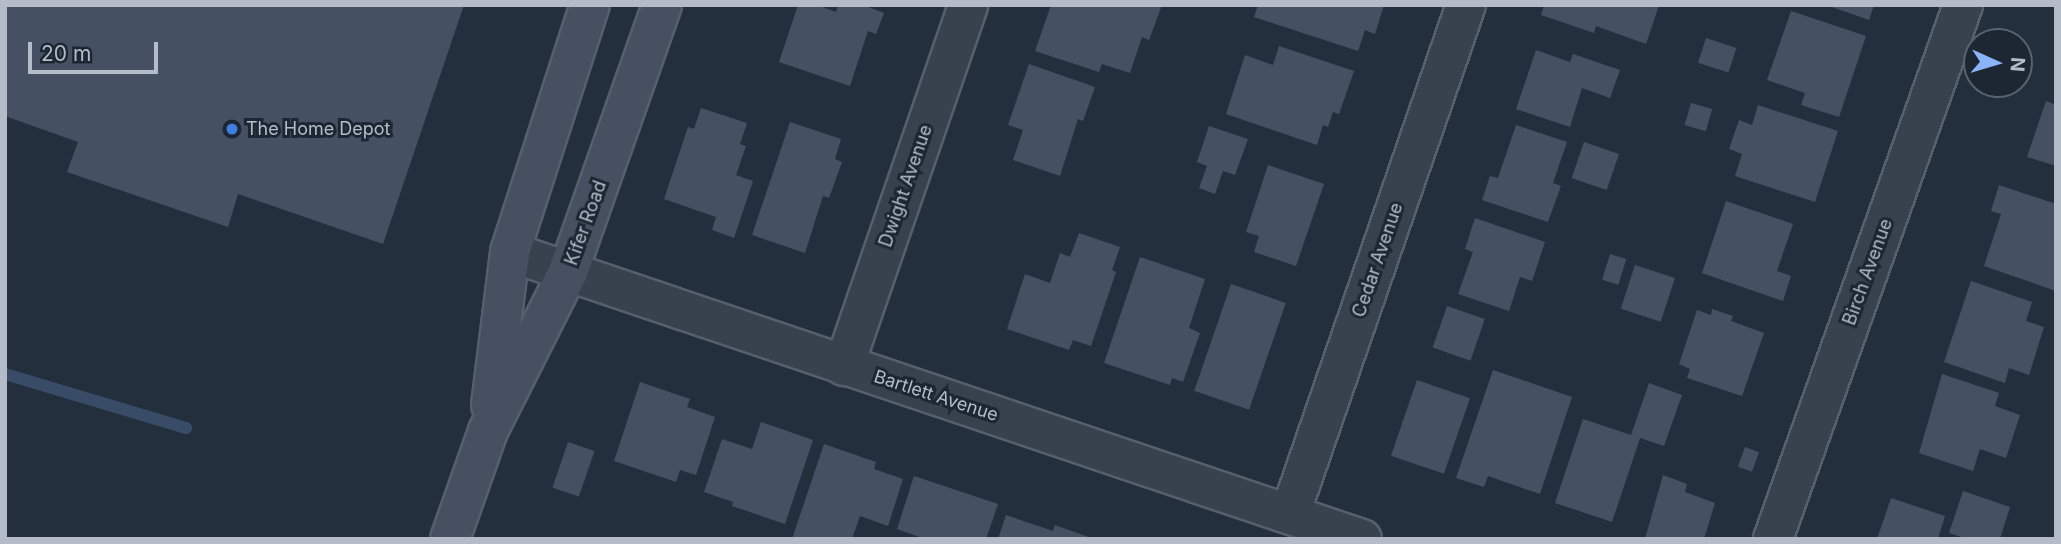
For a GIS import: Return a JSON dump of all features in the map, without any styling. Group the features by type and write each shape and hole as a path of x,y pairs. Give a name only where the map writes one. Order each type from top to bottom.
{"main road":[{"name":"Kifer Road","path":"488,431 510,252 590,5"},
{"name":"Kifer Road","path":"450,539 488,431 568,272 662,5"}],"street":[{"name":"Dwight Avenue","path":"844,366 968,5"},
{"name":"Cedar Avenue","path":"1290,514 1466,5"},
{"name":"Birch Avenue","path":"1773,539 1963,5"},
{"name":"Bartlett Avenue","path":"510,252 1362,539"}],"building":[{"name":"The Home Depot","path":"5,5 464,5 383,244 238,194 228,227 67,172 78,142 5,116"},
{"path":"798,5 817,5 836,12 838,5 863,5 884,13 876,34 868,31 850,86 779,62"},
{"path":"1051,5 1162,5 1149,40 1142,37 1130,73 1102,64 1099,72 1035,51"},
{"path":"1258,5 1384,5 1375,34 1365,30 1358,51 1254,17"},
{"path":"1544,5 1659,5 1646,44 1596,26 1594,33 1541,15"},
{"path":"1826,5 1874,5 1869,20"},
{"path":"1791,11 1866,36 1839,117 1801,105 1805,93 1767,80"},
{"path":"1706,38 1736,48 1728,73 1698,63"},
{"path":"1279,46 1354,71 1339,114 1333,112 1328,127 1323,125 1317,145 1226,114 1245,55 1273,65"},
{"path":"1536,50 1570,62 1573,54 1620,70 1610,98 1582,88 1570,127 1516,109"},
{"path":"1029,64 1095,87 1083,121 1078,119 1060,176 1013,160 1023,130 1008,125"},
{"path":"2046,101 2056,105 2056,166 2027,157"},
{"path":"1691,103 1712,109 1706,131 1685,125"},
{"path":"1758,105 1838,131 1815,202 1735,176 1742,154 1729,149 1739,120 1752,125"},
{"path":"701,108 747,123 740,144 746,146 736,175 753,181 734,238 712,230 716,217 664,199 688,127 694,129"},
{"path":"790,122 841,139 835,159 842,162 829,198 823,196 805,253 752,235"},
{"path":"1516,125 1567,142 1553,183 1561,186 1548,222 1482,200 1490,176 1498,178"},
{"path":"1209,126 1248,139 1235,175 1223,171 1215,194 1199,188 1207,166 1197,162"},
{"path":"1584,142 1619,154 1607,190 1572,178"},
{"path":"1268,165 1324,184 1296,266 1254,252 1259,236 1246,232"},
{"path":"1999,185 2056,204 2056,291 1984,266 2001,214 1991,211"},
{"path":"1726,201 1793,224 1777,271 1791,276 1783,301 1702,273"},
{"path":"1475,218 1545,242 1532,281 1520,277 1509,311 1458,294 1473,252 1465,249"},
{"path":"1079,233 1120,247 1112,270 1116,272 1091,346 1073,340 1069,350 1007,329 1025,274 1050,283 1060,253 1070,257"},
{"path":"1610,254 1626,259 1618,285 1602,280"},
{"path":"1140,257 1205,279 1189,328 1200,333 1183,382 1172,378 1170,385 1104,363"},
{"path":"1635,265 1675,278 1661,322 1621,309"},
{"path":"1971,281 2032,302 2026,321 2044,327 2029,375 2009,368 2005,383 1944,362"},
{"path":"1231,284 1286,303 1249,410 1194,391"},
{"path":"1447,306 1485,319 1470,361 1433,348"},
{"path":"1712,309 1733,316 1731,321 1764,333 1742,396 1687,378 1690,369 1679,364 1697,310 1711,315"},
{"path":"1493,370 1572,397 1540,494 1488,476 1484,487 1456,478"},
{"path":"1942,374 1999,393 1995,406 2020,415 2006,458 1980,449 1973,471 1919,453"},
{"path":"1417,380 1470,398 1444,474 1391,456"},
{"path":"640,382 690,399 687,407 715,417 696,475 680,470 676,482 614,461"},
{"path":"1649,383 1682,395 1664,446 1640,438 1612,522 1555,503 1583,419 1631,435"},
{"path":"761,422 813,440 785,524 732,506 733,502 704,492 722,439 752,449"},
{"path":"568,442 594,451 579,497 552,487"},
{"path":"824,444 876,462 874,469 903,479 888,526 860,516 852,539 792,539"},
{"path":"1745,447 1759,452 1752,472 1738,467"},
{"path":"1663,475 1687,484 1685,492 1715,503 1704,539 1645,539"},
{"path":"914,476 998,504 986,539 925,539 897,529"},
{"path":"1963,491 2010,507 2000,539 1968,539 1949,533"},
{"path":"1891,498 1945,516 1938,539 1877,539"},
{"path":"1006,515 1053,531 1055,525 1094,539 998,539"}],"waterway":[{"path":"5,374 186,428"}],"place":[{"name":"The Home Depot","path":"232,129"}]}
